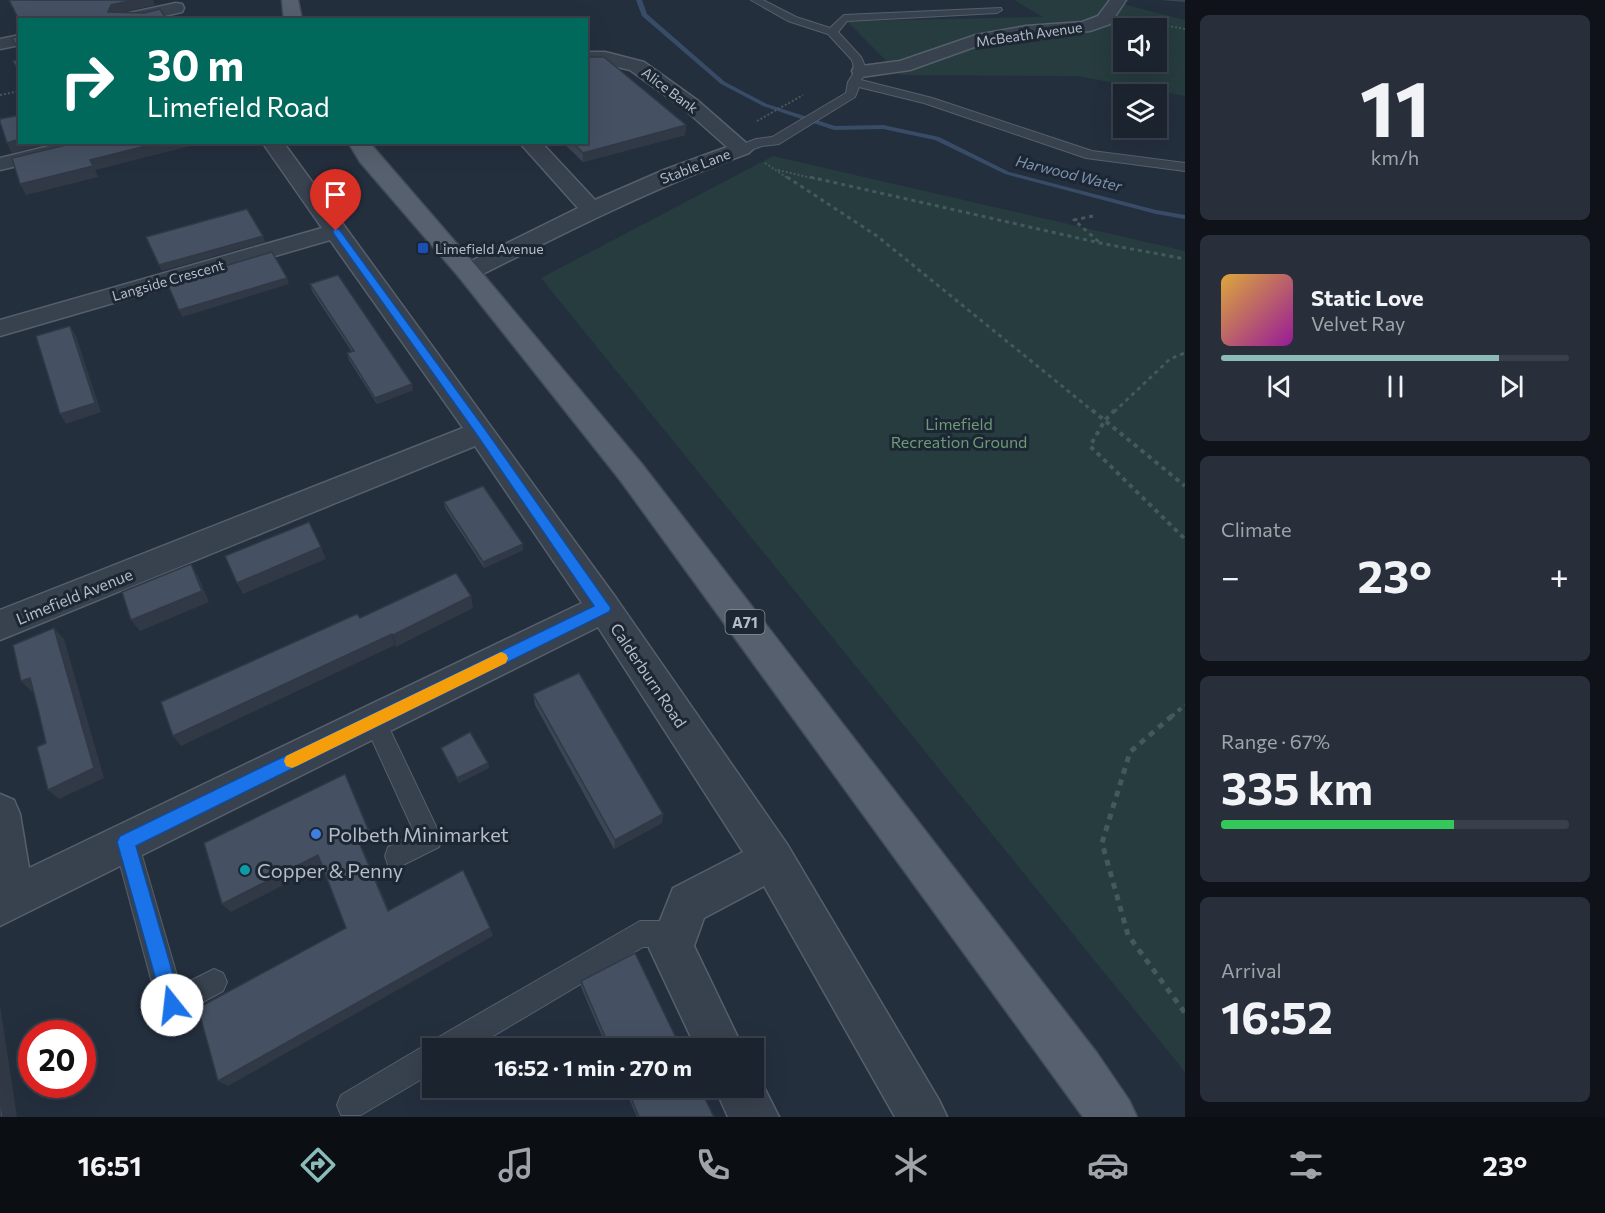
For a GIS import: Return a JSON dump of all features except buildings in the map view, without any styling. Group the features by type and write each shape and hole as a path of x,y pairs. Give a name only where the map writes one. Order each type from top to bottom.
{"main road":[{"path":"290,0 293,18"},
{"name":"A71","path":"359,144 368,157 468,272 638,481 1080,1070 1112,1117"}],"street":[{"name":"McBeath Avenue","path":"855,82 976,40 1026,32 1084,27 1104,20 1118,0"},
{"path":"131,18 177,9"},
{"path":"0,44 18,40"},
{"name":"Alice Bank","path":"588,58 605,58 637,66 690,104 742,148"},
{"path":"0,164 85,144"},
{"name":"Calderburn Road","path":"273,144 481,432 604,608 772,858 922,1117"},
{"path":"531,144 592,210"},
{"name":"Stable Lane","path":"468,272 592,210 695,165 742,148"},
{"name":"Langside Crescent","path":"0,328 336,231"},
{"name":"Limefield Avenue","path":"0,625 481,432"},
{"path":"0,814 6,901 604,608"},
{"path":"715,1038 671,948 688,903 772,858"},
{"path":"744,1098 754,1117"}],"lane":[{"path":"756,0 792,19 832,32 856,59 855,82 928,100 1090,154 1185,167"},
{"path":"832,32 844,18 960,8 997,10"},
{"name":"Stable Lane","path":"742,148 760,142 775,141 855,82"},
{"path":"374,720 430,839 397,855"},
{"path":"126,842 172,1005 214,982"},
{"path":"464,1038 640,934 676,934"},
{"path":"351,1105 422,1063"}],"path":[{"path":"0,95 18,91"},
{"path":"752,124 811,91"},
{"path":"742,148 877,236 1185,486"},
{"path":"773,169 1100,243 1185,259"},
{"path":"1093,216 1074,220 1100,243"},
{"path":"1185,353 1170,359 1105,420 1090,446 1185,538"},
{"path":"1185,705 1130,752 1102,843 1128,935 1185,1013"}],"green space":[{"path":"1014,0 1107,0 1185,20 1185,96 1167,93 1167,84 1120,84 1077,76 900,75 847,21 1043,17"},
{"name":"Limefield Recreation Ground","path":"773,156 1185,251 1185,1072 541,278"}],"waterway":[{"name":"Harwood Water","path":"639,0 644,15 723,83 765,105 834,128 883,127 937,138 1007,173 1156,212 1185,217"}],"slow traffic":[{"path":"292,761 501,658"}],"place":[{"name":"Limefield Avenue","path":"423,248"},
{"name":"Polbeth Minimarket","path":"316,834"},
{"name":"Copper & Penny","path":"245,870"}],"route":[{"path":"172,1005 126,842 604,608 336,231"}]}
